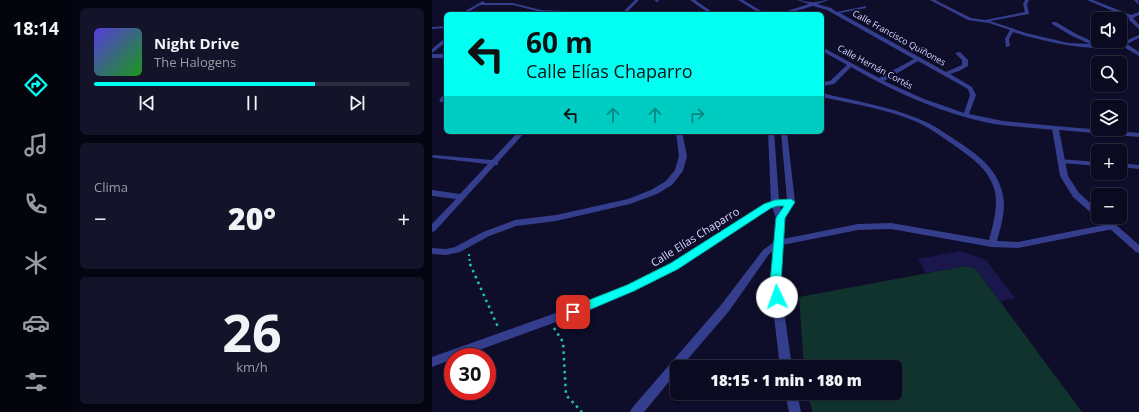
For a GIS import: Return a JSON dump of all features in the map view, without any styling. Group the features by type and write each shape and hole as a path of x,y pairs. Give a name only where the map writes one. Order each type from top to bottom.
{"street":[{"path":"465,12 486,0"},
{"path":"513,4 519,0"},
{"path":"625,12 638,0"},
{"path":"692,0 710,12"},
{"path":"740,0 761,12"},
{"name":"Calle Francisco Quiñones","path":"799,0 836,13 965,85 973,95 966,115"},
{"path":"787,12 827,0"},
{"path":"932,0 966,18 985,21 1012,30 1068,44 1091,46"},
{"path":"985,21 1027,13 1025,4 1027,0"},
{"path":"1090,0 1131,17 1139,13"},
{"path":"479,4 513,4 541,11 565,12"},
{"path":"836,13 865,7"},
{"path":"1131,17 1132,22 1139,28"},
{"path":"1054,23 1074,36 1091,43"},
{"path":"432,28 444,27"},
{"path":"1008,46 1007,39 1012,30"},
{"path":"1127,42 1139,36"},
{"path":"432,51 444,42"},
{"path":"1127,46 1139,54"},
{"name":"Calle Hernán Cortés","path":"824,49 879,81 915,98 966,115 1007,124 1055,128"},
{"path":"945,74 965,66 965,60 958,53"},
{"path":"432,56 443,56"},
{"path":"432,62 443,56"},
{"path":"879,81 918,59"},
{"path":"824,85 832,83 850,65"},
{"path":"824,96 917,120 944,135 984,163 994,179 998,190 1000,204 999,217 992,244"},
{"path":"1091,208 1076,194 1064,176 1055,128 1139,135"},
{"path":"432,229 520,134"},
{"path":"432,251 446,252 457,250 486,234 515,223 556,218 630,201 654,192 669,183 679,172 683,156 679,134"},
{"path":"771,134 775,203 780,218 775,283 785,360"},
{"path":"780,218 791,202 784,134"},
{"path":"436,156 494,163"},
{"path":"1062,161 1091,163"},
{"path":"1127,166 1139,167"},
{"path":"432,193 463,197"},
{"name":"Calle Elías Chaparro","path":"432,362 548,321 624,291 675,266 775,203 791,202"},
{"path":"1111,224 1139,250"},
{"path":"636,412 725,308 766,252 778,243 858,227 891,226 992,244 1018,245 1113,226"},
{"path":"792,400 795,412"}],"path":[{"path":"468,245 470,266 503,337"},
{"path":"548,321 563,342 566,395 582,412"}],"green space":[{"path":"966,266 976,269 1082,412 813,412 809,400 902,400 902,360 804,360 799,297"}],"building":[{"path":"960,251 986,260 1015,298 1000,302 976,269 966,266 926,273 918,259"}],"route":[{"path":"573,312 630,288 675,266 768,206 775,203 791,202 780,218 775,283 777,297"}]}
